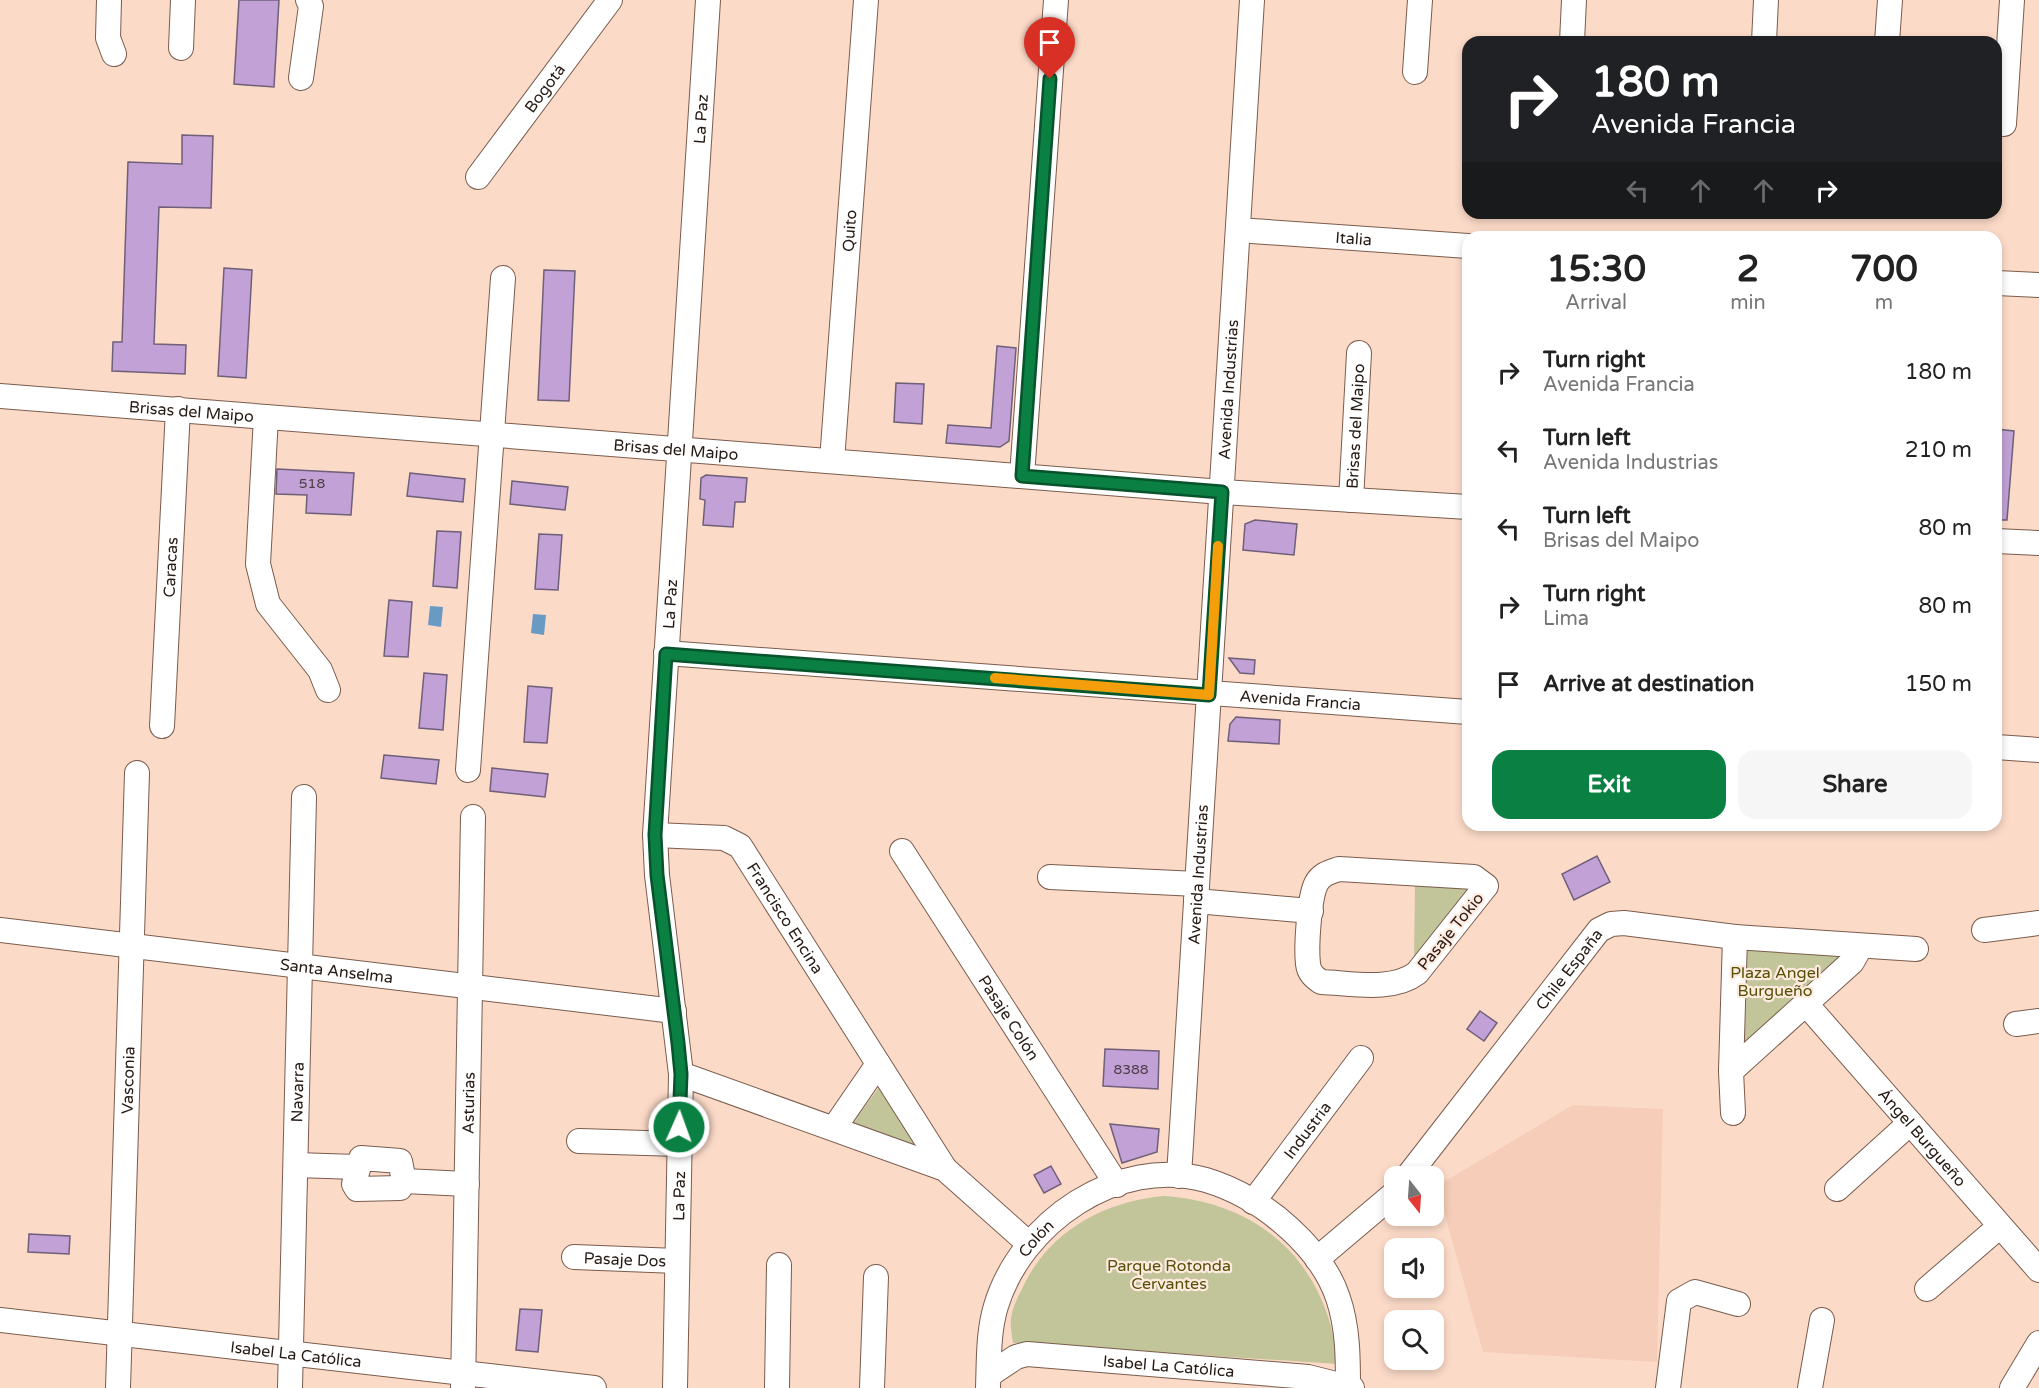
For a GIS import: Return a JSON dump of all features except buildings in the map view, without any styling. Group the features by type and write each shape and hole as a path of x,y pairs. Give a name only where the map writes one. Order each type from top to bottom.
{"street":[{"path":"109,0 108,38 114,54"},
{"path":"181,48 183,0"},
{"path":"301,78 310,6 308,0"},
{"name":"Bogotá","path":"478,177 610,0"},
{"name":"La Paz","path":"675,1388 681,1074 657,875 655,835 708,0"},
{"name":"Quito","path":"832,461 866,0"},
{"path":"1022,476 1056,0"},
{"name":"Avenida Industrias","path":"1179,1176 1252,0"},
{"path":"1415,72 1420,0"},
{"path":"1572,36 1574,0"},
{"path":"1764,36 1767,0"},
{"path":"1887,36 1890,0"},
{"path":"2004,124 2012,0"},
{"name":"Italia","path":"1238,230 1462,246"},
{"path":"468,771 503,278"},
{"path":"2002,282 2039,285"},
{"name":"Brisas del Maipo","path":"1351,500 1359,353"},
{"name":"Brisas del Maipo","path":"0,396 1222,492 1462,507"},
{"name":"Caracas","path":"162,726 178,410"},
{"path":"266,417 258,564 268,604 320,670 328,690"},
{"path":"2002,541 2039,543"},
{"name":"Avenida Francia","path":"666,654 1462,712"},
{"path":"2002,747 2039,750"},
{"name":"Vasconia","path":"118,1388 137,773"},
{"name":"Navarra","path":"290,1388 304,797"},
{"name":"Asturias","path":"463,1380 473,817"},
{"name":"Francisco Encina","path":"655,835 724,838 740,846 945,1169 1029,1244"},
{"name":"Pasaje Colón","path":"902,851 1117,1185"},
{"name":"Pasaje Tokio","path":"1339,869 1474,877 1486,886 1417,973 1408,980 1389,984 1321,982 1312,976 1308,964 1311,911 1316,885 1323,874 1339,869"},
{"path":"1050,877 1197,893 1311,911"},
{"name":"Chile España","path":"1416,1166 1599,930 1611,924 1624,923 1735,937 1916,949"},
{"path":"1984,930 2039,923"},
{"name":"Santa Anselma","path":"0,930 674,1011"},
{"path":"1733,1113 1731,1071 1735,937"},
{"path":"1731,1071 1852,962 1861,946"},
{"name":"Ángel Burgueño","path":"1806,1004 2039,1270"},
{"name":"Industria","path":"1253,1202 1360,1058"},
{"path":"834,1128 878,1064"},
{"name":"Francisco Encina","path":"681,1074 945,1169"},
{"path":"1837,1189 1910,1123"},
{"path":"579,1141 679,1144"},
{"path":"296,1165 357,1167 354,1184 357,1189 398,1190 404,1181 466,1184"},
{"path":"1179,1176 1205,1180 1253,1202 1276,1216 1317,1259 1338,1296 1345,1321 1350,1388"},
{"name":"Colón","path":"989,1381 992,1321 1006,1281 1029,1244 1060,1214 1077,1202 1137,1179 1179,1176"},
{"path":"1317,1259 1384,1202"},
{"path":"1927,1289 2000,1226"},
{"name":"Pasaje Dos","path":"574,1257 677,1261"},
{"path":"777,1388 780,1264"},
{"path":"872,1388 876,1277"},
{"path":"1668,1388 1679,1301 1695,1292 1738,1304"},
{"name":"Isabel La Católica","path":"0,1320 291,1354 463,1380 594,1388"},
{"path":"1810,1388 1822,1320"},
{"path":"992,1321 1007,1343 1027,1353"},
{"path":"2012,1388 2039,1343"},
{"path":"989,1381 1001,1366 1027,1353"},
{"name":"Isabel La Católica","path":"1027,1353 1308,1377 1350,1388"}],"shaded area":[{"path":"1573,1105 1663,1109 1657,1362 1483,1352 1444,1211 1444,1182"}],"green space":[{"path":"1415,882 1474,887 1414,964"},
{"name":"Plaza Angel Burgueño","path":"1750,946 1835,951 1842,966 1749,1050 1738,1039 1743,952"},
{"path":"883,1082 931,1156 850,1126"},
{"name":"Parque Rotonda Cervantes","path":"1163,1196 1199,1201 1231,1211 1259,1226 1284,1245 1304,1269 1320,1297 1332,1329 1338,1364 1013,1343 1012,1311 1033,1269 1046,1251 1079,1223 1098,1213 1140,1199"}],"water":[{"path":"430,606 443,607 441,627 428,625"},
{"path":"533,614 546,615 544,635 531,633"}],"slow traffic":[{"path":"995,678 1209,695 1218,546"}],"route":[{"path":"679,1127 681,1074 657,875 655,835 666,654 1209,695 1222,492 1022,476 1050,79"}]}
